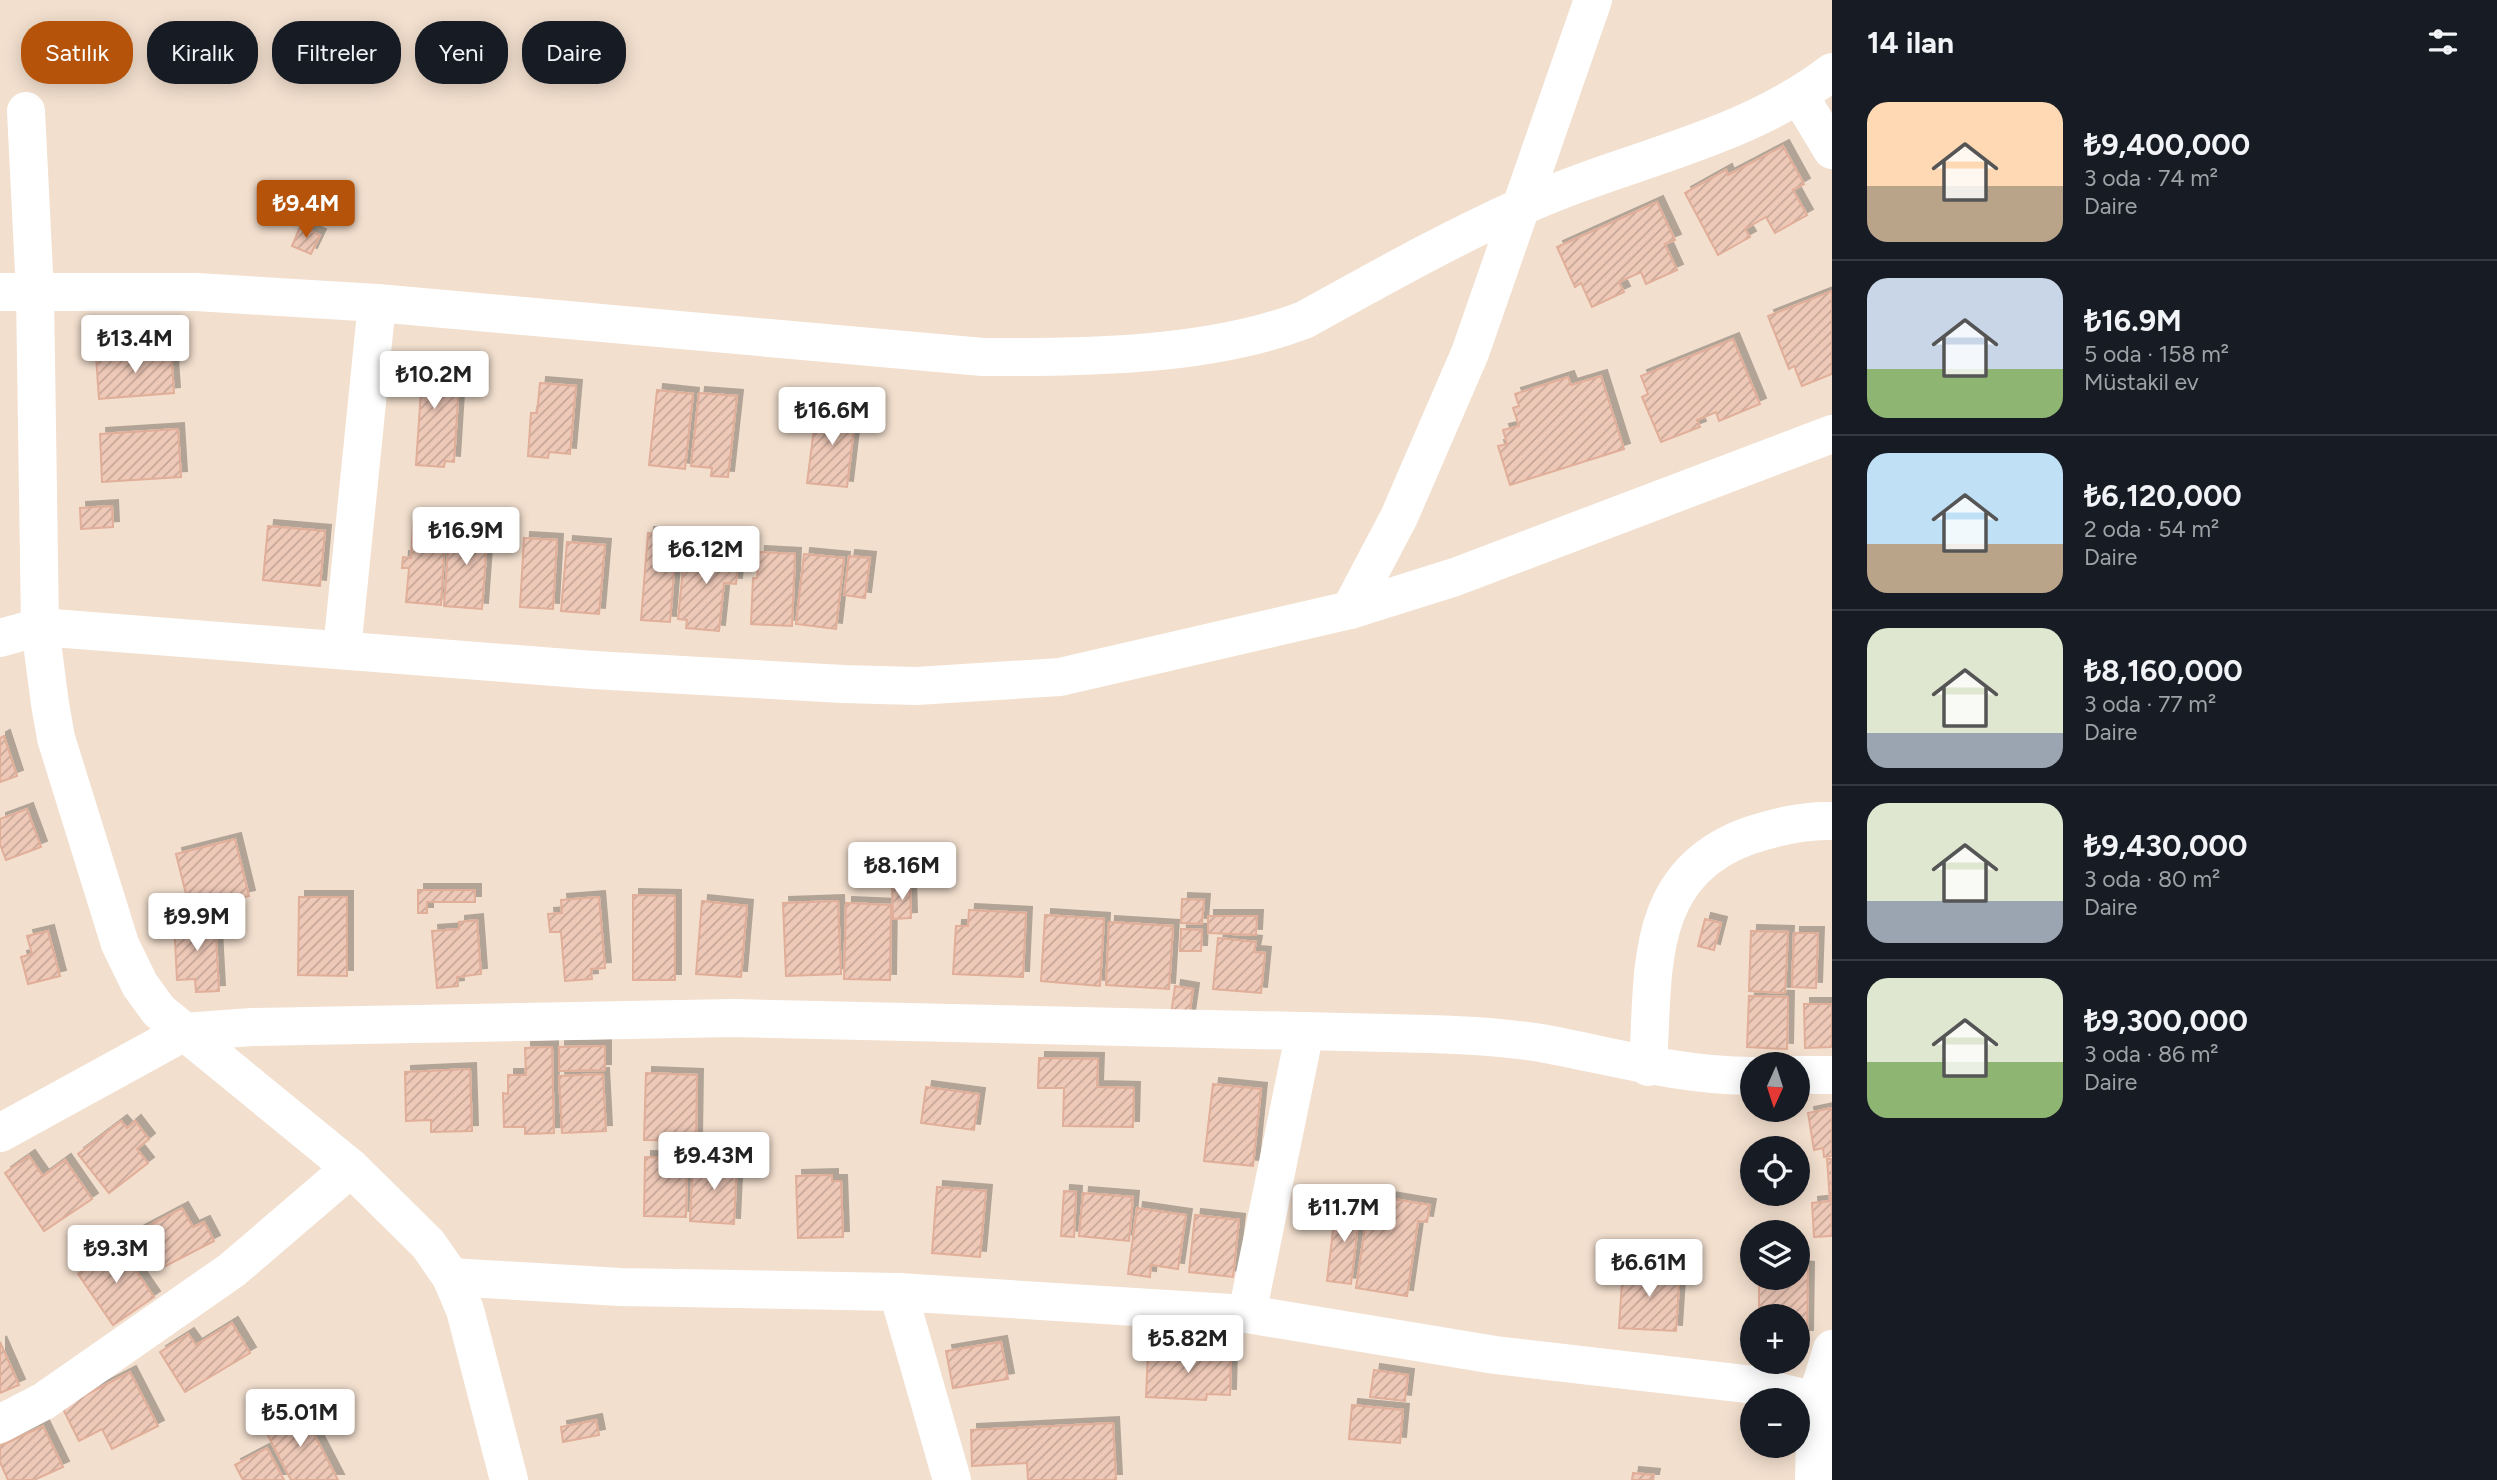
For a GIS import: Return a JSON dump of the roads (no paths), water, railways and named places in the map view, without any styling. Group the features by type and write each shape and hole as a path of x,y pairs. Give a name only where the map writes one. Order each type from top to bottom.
{"street":[{"path":"1350,610 1399,517 1470,352 1593,0"},
{"path":"18,293 196,292 377,303 983,357 1042,357 1202,346 1269,333 1304,320 1521,206 1747,122 1800,97 1832,72"},
{"path":"1800,97 1832,150"},
{"path":"26,111 18,293 40,627 56,738 120,944 146,993 159,1011 351,1168 428,1244 451,1277 477,1347 509,1480"},
{"path":"342,650 377,303"},
{"path":"0,638 40,627 593,670 916,686 1060,677 1350,610 1455,577 1832,434"},
{"path":"1648,1067 1656,943 1663,916 1676,890 1691,870 1710,853 1736,841 1790,824 1832,821"},
{"path":"0,1133 184,1032 252,1027 734,1018 1485,1036 1540,1043 1648,1067 1740,1075"},
{"path":"1247,1314 1304,1031"},
{"path":"1810,1075 1832,1075"},
{"path":"0,1424 44,1401 232,1270 351,1168"},
{"path":"451,1277 620,1286 898,1292 1247,1314 1495,1355 1746,1384 1824,1403"},
{"path":"898,1292 951,1480"},
{"path":"1814,1480 1832,1349"}]}
